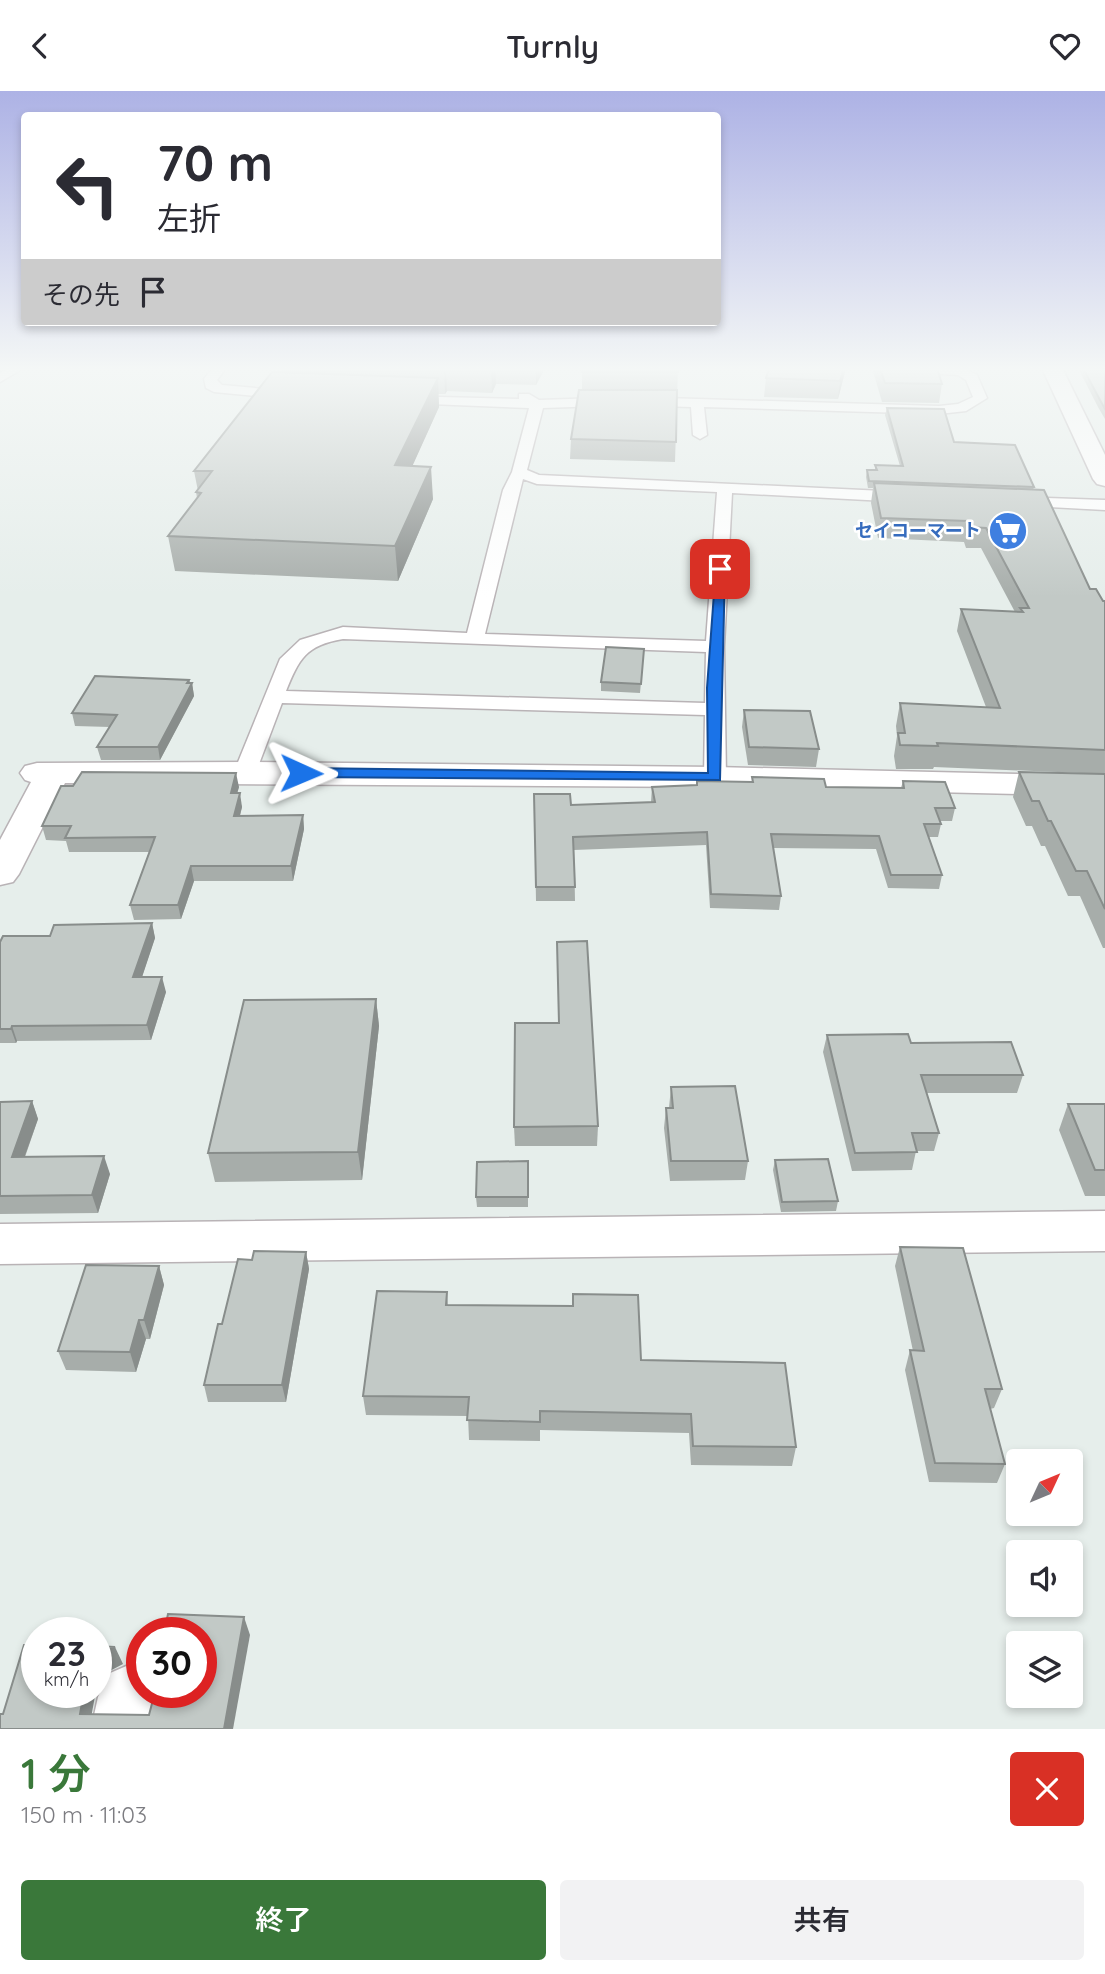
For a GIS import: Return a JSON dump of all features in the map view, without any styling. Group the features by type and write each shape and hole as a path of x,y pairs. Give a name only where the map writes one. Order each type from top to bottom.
{"street":[{"path":"1088,444 1105,479"},
{"path":"0,874 45,773 245,772 715,777 1105,786"},
{"path":"0,1244 1105,1231"}],"lane":[{"path":"475,639 511,490 526,444"},
{"path":"519,472 537,479 559,481 915,498"},
{"path":"715,777 715,647 725,490"},
{"path":"996,501 1105,505"},
{"path":"245,772 289,659 301,646 326,635 343,633 715,647"},
{"path":"276,697 713,709"}],"building":[{"path":"215,444 405,444 395,465 431,467 395,546 168,536 201,493 196,492 212,471 194,471"},
{"path":"897,444 1015,445 1034,487 869,481 867,470 877,470 875,465 903,466"},
{"path":"874,483 1044,490 1090,589 1096,589 1105,601 1105,750 937,743 938,746 900,745 898,733 905,733 900,703 1000,708 961,609 1023,612 1020,608 1029,608 986,528 970,527 968,521 881,518"},
{"path":"606,647 644,649 641,684 601,682"},
{"path":"95,676 189,680 187,683 192,683 158,747 97,747 117,715 72,713"},
{"path":"744,710 810,711 819,749 749,747"},
{"path":"82,772 236,773 231,793 240,793 234,816 303,815 291,866 191,866 178,905 130,905 155,837 65,838 71,826 42,826 61,786 73,786"},
{"path":"1019,772 1105,774 1105,909 1087,871 1076,871 1051,821 1048,821 1039,801 1032,801"},
{"path":"752,777 824,779 826,787 904,788 903,781 945,782 955,808 935,808 941,824 924,824 942,875 891,875 879,836 771,834 781,896 711,894 707,832 573,837 575,887 536,887 534,794 570,794 571,805 655,802 652,787 697,785 697,781 753,782"},
{"path":"152,923 133,977 162,977 147,1025 12,1026 11,1029 0,1029 0,942 3,936 50,936 54,925"},
{"path":"587,941 598,1126 514,1127 515,1023 559,1023 557,942"},
{"path":"376,999 358,1152 208,1153 244,1000"},
{"path":"908,1034 911,1043 1011,1042 1023,1075 921,1075 939,1133 912,1133 917,1152 855,1153 827,1035"},
{"path":"735,1086 748,1161 671,1161 666,1108 673,1108 671,1087"},
{"path":"32,1101 12,1157 104,1156 92,1195 0,1196 0,1102"},
{"path":"1068,1104 1105,1104 1105,1170 1095,1170"},
{"path":"828,1159 838,1201 782,1202 775,1160"},
{"path":"528,1161 528,1197 476,1197 477,1162"},
{"path":"900,1247 963,1248 1002,1389 985,1389 1005,1464 935,1463 910,1350 924,1351"},
{"path":"254,1251 306,1252 282,1385 204,1385 218,1324 222,1324 238,1259 252,1260"},
{"path":"86,1265 159,1266 144,1320 139,1320 130,1352 58,1351"},
{"path":"377,1291 447,1292 446,1305 573,1306 573,1294 638,1295 641,1360 785,1363 796,1447 693,1446 691,1414 540,1411 540,1422 467,1420 469,1397 363,1396"},
{"path":"168,1614 244,1617 224,1729 0,1729 0,1714 3,1714 21,1655 21,1708 81,1708 80,1714 149,1715 151,1708 217,1708 217,1617 167,1617"}],"place":[{"name":"セイコーマート","path":"1008,531"}],"route":[{"path":"301,773 715,777 713,709 720,569"}]}
